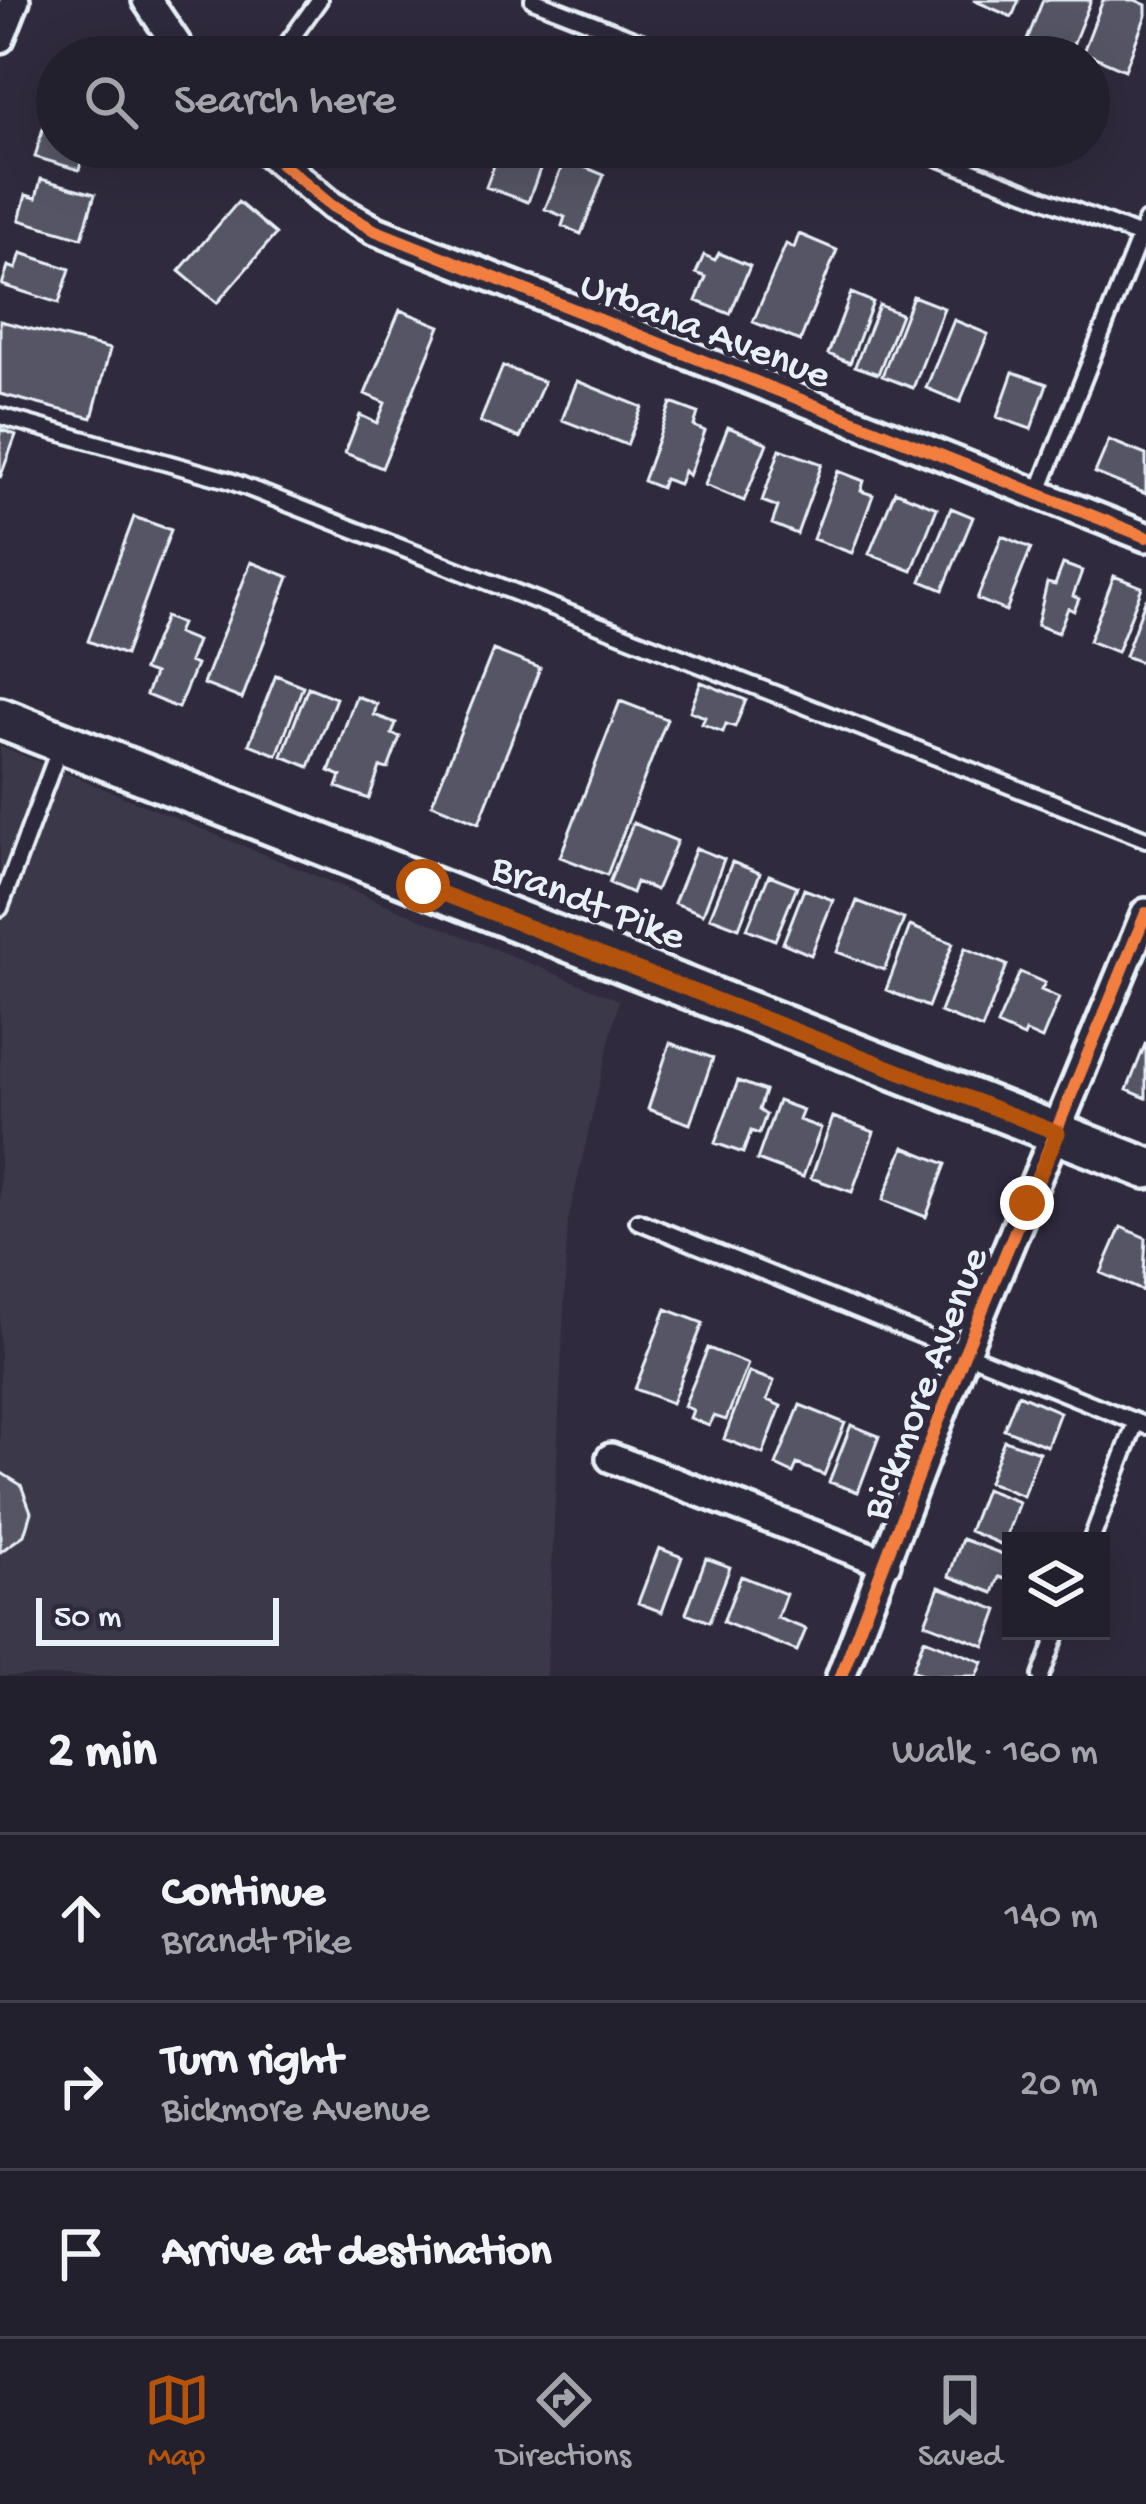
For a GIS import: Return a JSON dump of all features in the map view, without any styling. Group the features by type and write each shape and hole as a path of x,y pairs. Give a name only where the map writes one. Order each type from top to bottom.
{"main road":[{"name":"Brandt Pike","path":"0,718 1146,1168"}],"street":[{"path":"0,38 15,0"},
{"path":"148,0 171,36"},
{"name":"Urbana Avenue","path":"287,168 332,206 374,230 1146,537"},
{"name":"Bickmore Avenue","path":"841,1676 965,1352 1146,913"},
{"path":"611,1459 886,1562"}],"lane":[{"path":"293,36 319,0"},
{"path":"533,0 626,36"},
{"path":"964,168 1140,236"},
{"path":"1038,494 1146,221"},
{"path":"0,416 228,480 1146,839"},
{"path":"0,908 62,742"},
{"path":"638,1221 1141,1424 1095,1532"},
{"path":"1041,1676 1055,1640"}],"shaded area":[{"path":"0,746 619,1000 568,1221 547,1676 0,1676"}],"building":[{"path":"973,0 1019,0 1012,17"},
{"path":"1043,0 1091,0 1076,36 1029,36"},
{"path":"1103,0 1135,0 1146,5 1125,70 1110,64 1110,36 1089,36"},
{"path":"493,168 540,168 528,202 486,187"},
{"path":"561,168 587,168 604,175 581,234 562,226 565,217 545,209"},
{"path":"41,179 95,194 82,238 19,220 26,195 36,198"},
{"path":"238,202 276,234 217,303 179,271"},
{"path":"799,234 837,250 800,341 753,322 786,244 794,248"},
{"path":"21,253 70,269 59,303 2,285 8,266 16,269"},
{"path":"719,253 750,266 730,314 696,301 706,277 696,273 704,255 715,260"},
{"path":"851,293 873,302 850,363 828,354"},
{"path":"913,296 944,308 913,388 882,376"},
{"path":"879,305 901,314 878,374 855,366"},
{"path":"400,310 440,326 382,468 345,453 360,415 377,423 385,403 365,394"},
{"path":"954,320 988,334 960,402 926,388"},
{"path":"0,321 110,349 92,418 0,394"},
{"path":"503,366 544,382 520,438 480,422"},
{"path":"1013,372 1047,384 1031,429 997,417"},
{"path":"577,381 642,407 627,445 562,420"},
{"path":"671,403 698,413 694,426 705,431 689,476 684,471 679,484 664,479 661,488 643,481"},
{"path":"728,427 767,443 744,501 705,485"},
{"path":"0,429 16,435 0,478"},
{"path":"1109,440 1146,455 1146,494 1095,473"},
{"path":"780,449 822,464 797,534 772,524 778,507 762,501"},
{"path":"838,471 864,481 861,491 873,495 852,553 813,539"},
{"path":"895,491 937,508 912,571 869,554"},
{"path":"951,508 973,517 943,590 921,581"},
{"path":"134,517 171,530 125,655 88,641"},
{"path":"1002,536 1031,548 1006,611 977,599"},
{"path":"251,562 289,577 242,699 203,684"},
{"path":"1063,564 1082,571 1073,596 1079,599 1074,611 1068,608 1058,633 1037,625 1047,583 1055,585"},
{"path":"1114,576 1142,587 1117,652 1089,641"},
{"path":"1146,598 1146,664 1125,656"},
{"path":"165,617 181,624 177,633 197,641 189,662 196,665 178,708 146,695 154,674 143,670"},
{"path":"493,650 540,668 479,823 432,804"},
{"path":"276,675 303,686 277,755 249,744"},
{"path":"701,682 746,700 735,727 726,724 723,732 702,724 705,717 690,711"},
{"path":"308,687 336,698 309,767 282,756"},
{"path":"356,696 377,704 374,715 396,723 392,734 400,737 388,769 380,767 369,799 337,787 341,776 329,771"},
{"path":"620,701 667,719 607,875 560,857"},
{"path":"633,823 677,841 656,890 636,882 632,893 609,883"},
{"path":"696,848 724,859 703,914 674,903"},
{"path":"732,862 760,873 739,928 710,917"},
{"path":"769,875 797,886 775,940 747,929"},
{"path":"804,889 833,900 811,955 783,943"},
{"path":"857,901 904,919 884,970 837,952"},
{"path":"910,926 953,943 928,1007 886,990"},
{"path":"965,948 1007,965 982,1029 940,1012"},
{"path":"1020,972 1045,983 1041,990 1059,998 1042,1039 997,1025"},
{"path":"1146,1042 1146,1098 1127,1090"},
{"path":"670,1043 713,1058 690,1124 648,1109"},
{"path":"738,1081 765,1091 759,1110 766,1115 759,1134 751,1131 743,1153 715,1143"},
{"path":"778,1101 803,1110 799,1120 821,1128 803,1177 757,1160"},
{"path":"833,1117 874,1132 852,1192 811,1178"},
{"path":"904,1147 946,1164 926,1217 883,1200"},
{"path":"1121,1227 1146,1238 1143,1291 1101,1273"},
{"path":"666,1309 703,1323 672,1403 635,1389"},
{"path":"708,1348 748,1364 726,1420 714,1416 709,1426 690,1418 693,1410 684,1406"},
{"path":"749,1372 774,1381 767,1400 781,1406 763,1454 724,1439"},
{"path":"1018,1394 1060,1412 1047,1446 1004,1429"},
{"path":"800,1405 845,1423 824,1475 797,1464 793,1473 776,1465"},
{"path":"851,1425 879,1436 858,1492 829,1482"},
{"path":"1004,1440 1039,1452 1023,1496 988,1482"},
{"path":"0,1472 21,1485 31,1512 24,1535 0,1552"},
{"path":"985,1489 1019,1502 1008,1532 1002,1532 1002,1545 969,1531"},
{"path":"962,1539 1002,1554 1002,1578 993,1593 949,1576"},
{"path":"659,1548 682,1557 662,1612 638,1603"},
{"path":"706,1558 730,1567 709,1622 686,1613"},
{"path":"741,1576 786,1594 777,1618 806,1629 797,1651 723,1622"},
{"path":"939,1587 998,1610 985,1646 925,1623"},
{"path":"924,1639 983,1662 977,1676 926,1676 912,1670"}],"cycle path":[{"path":"287,168 332,206 374,230 1146,537"},
{"path":"841,1676 965,1352 1146,913"}],"route":[{"path":"423,886 1058,1133 1027,1203"}]}
